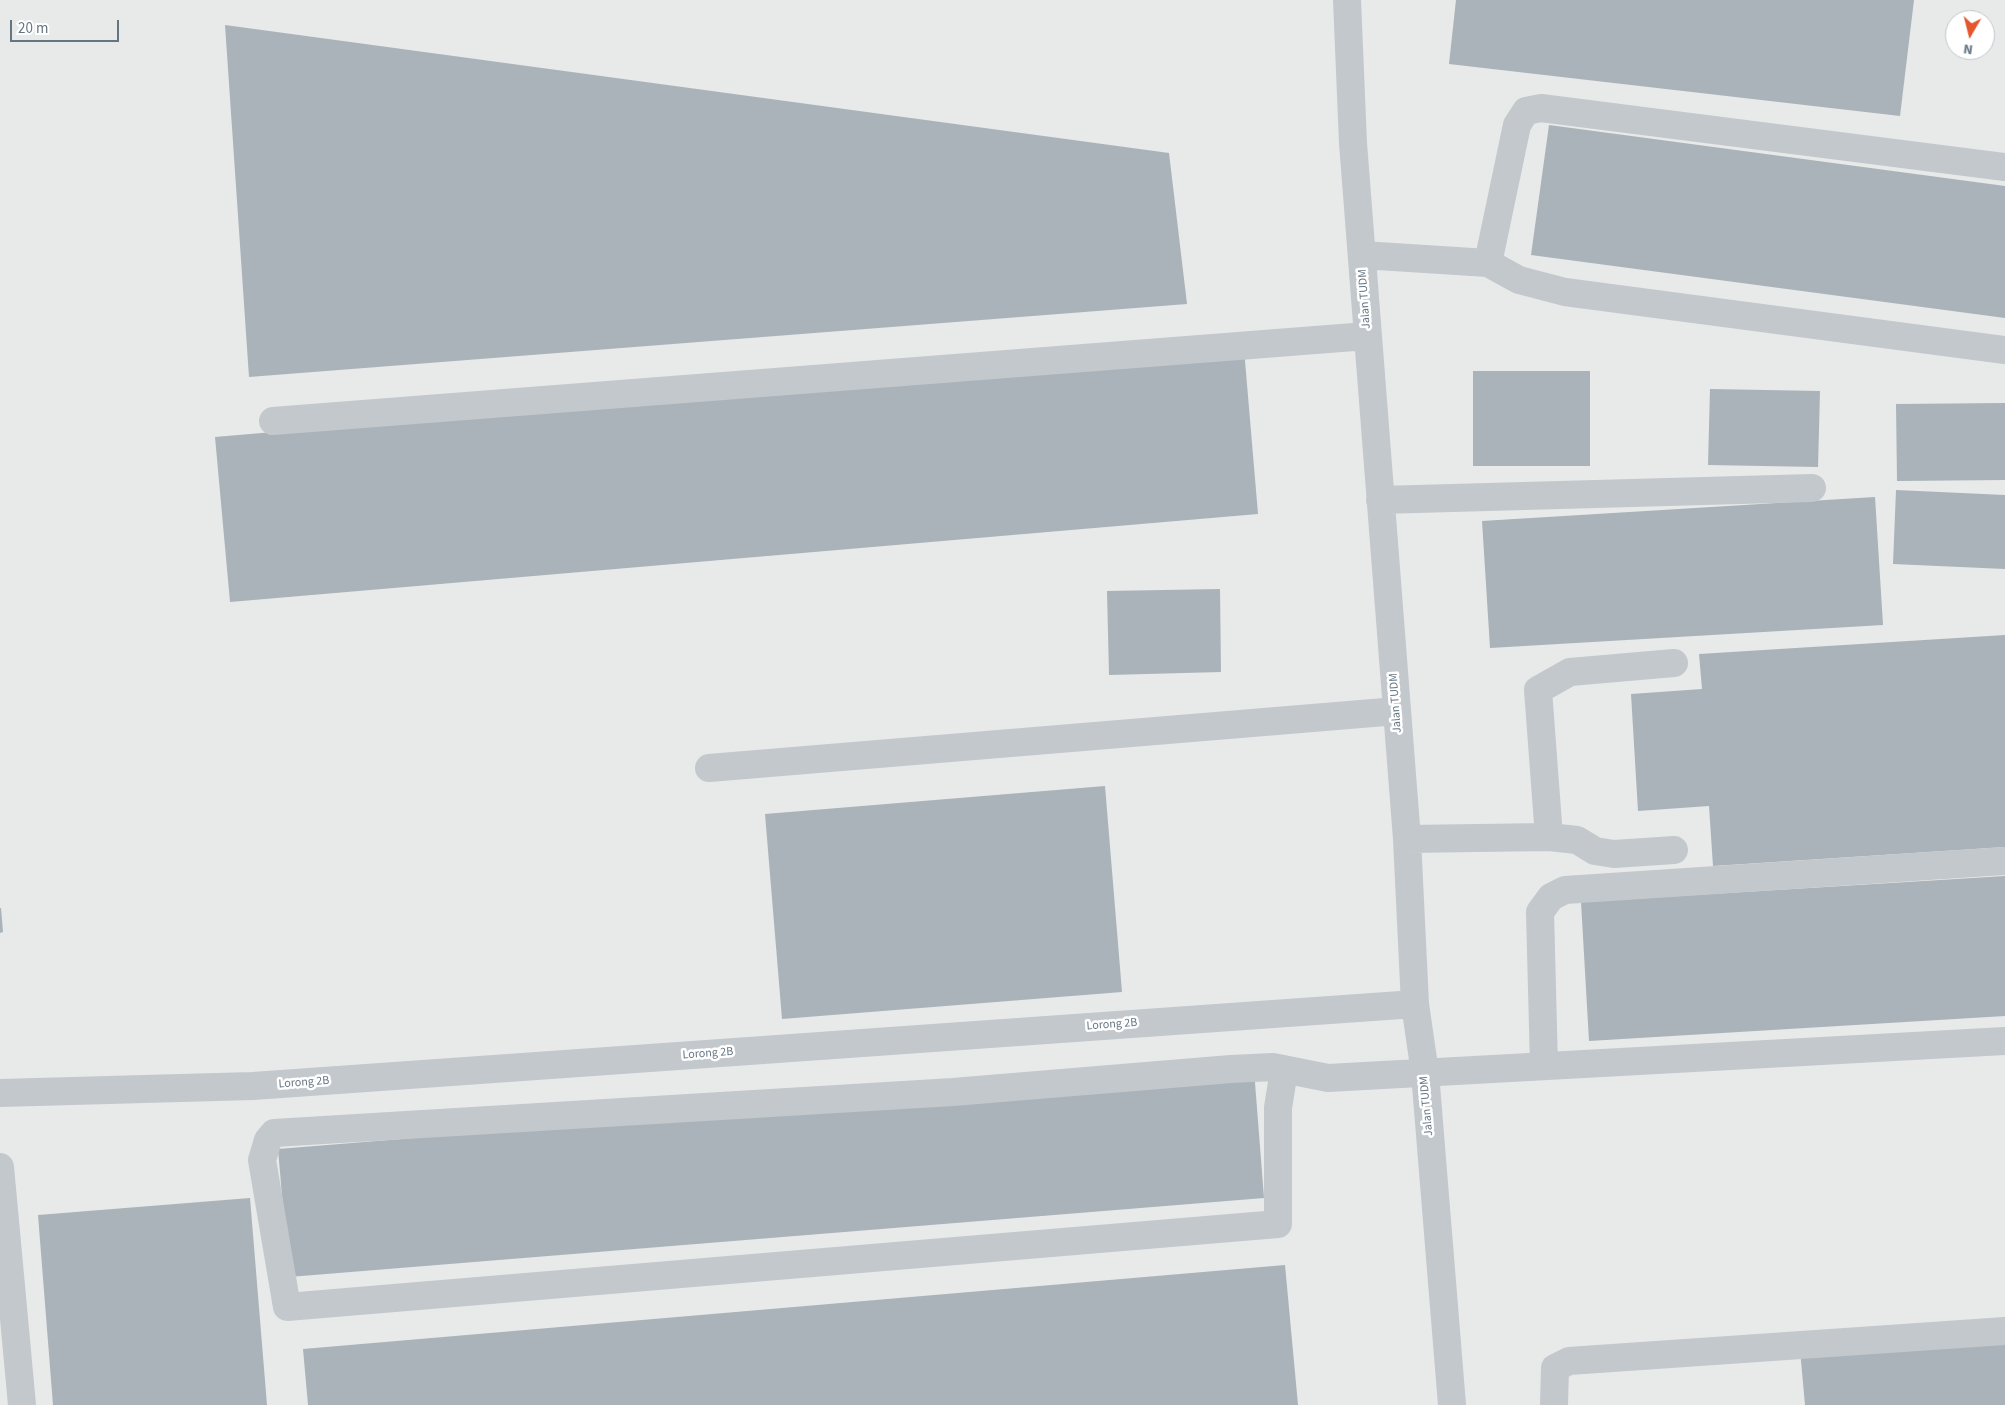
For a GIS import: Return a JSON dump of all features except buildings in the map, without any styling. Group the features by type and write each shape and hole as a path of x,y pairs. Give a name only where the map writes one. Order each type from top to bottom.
{"street":[{"name":"Jalan TUDM","path":"1347,0 1353,143 1397,711 1415,1004 1424,1074 1452,1405"},
{"path":"1488,263 1517,125 1526,111 1541,108 2005,167"},
{"path":"1362,255 1488,263 1519,280 1565,292 2005,350"},
{"path":"273,421 1367,336"},
{"path":"1380,500 1812,488"},
{"path":"1549,837 1538,690 1570,672 1674,663"},
{"path":"709,768 1397,711"},
{"path":"1406,839 1549,837 1577,840 1595,852 1614,854 1674,850"},
{"path":"1544,1066 1540,912 1551,897 1565,890 2005,861"},
{"name":"Lorong 2B","path":"0,1093 253,1086 1415,1004"},
{"path":"1284,1070 1278,1108 1278,1224 288,1307 262,1160 268,1140 274,1133 953,1092 1231,1069 1273,1068 1284,1070 1328,1078 2005,1041"},
{"path":"0,1173 22,1405"},
{"path":"1554,1405 1555,1368 1569,1361 2005,1331"}],"shaded area":[{"path":"0,0 2005,0 2005,1405 0,1405"}]}
